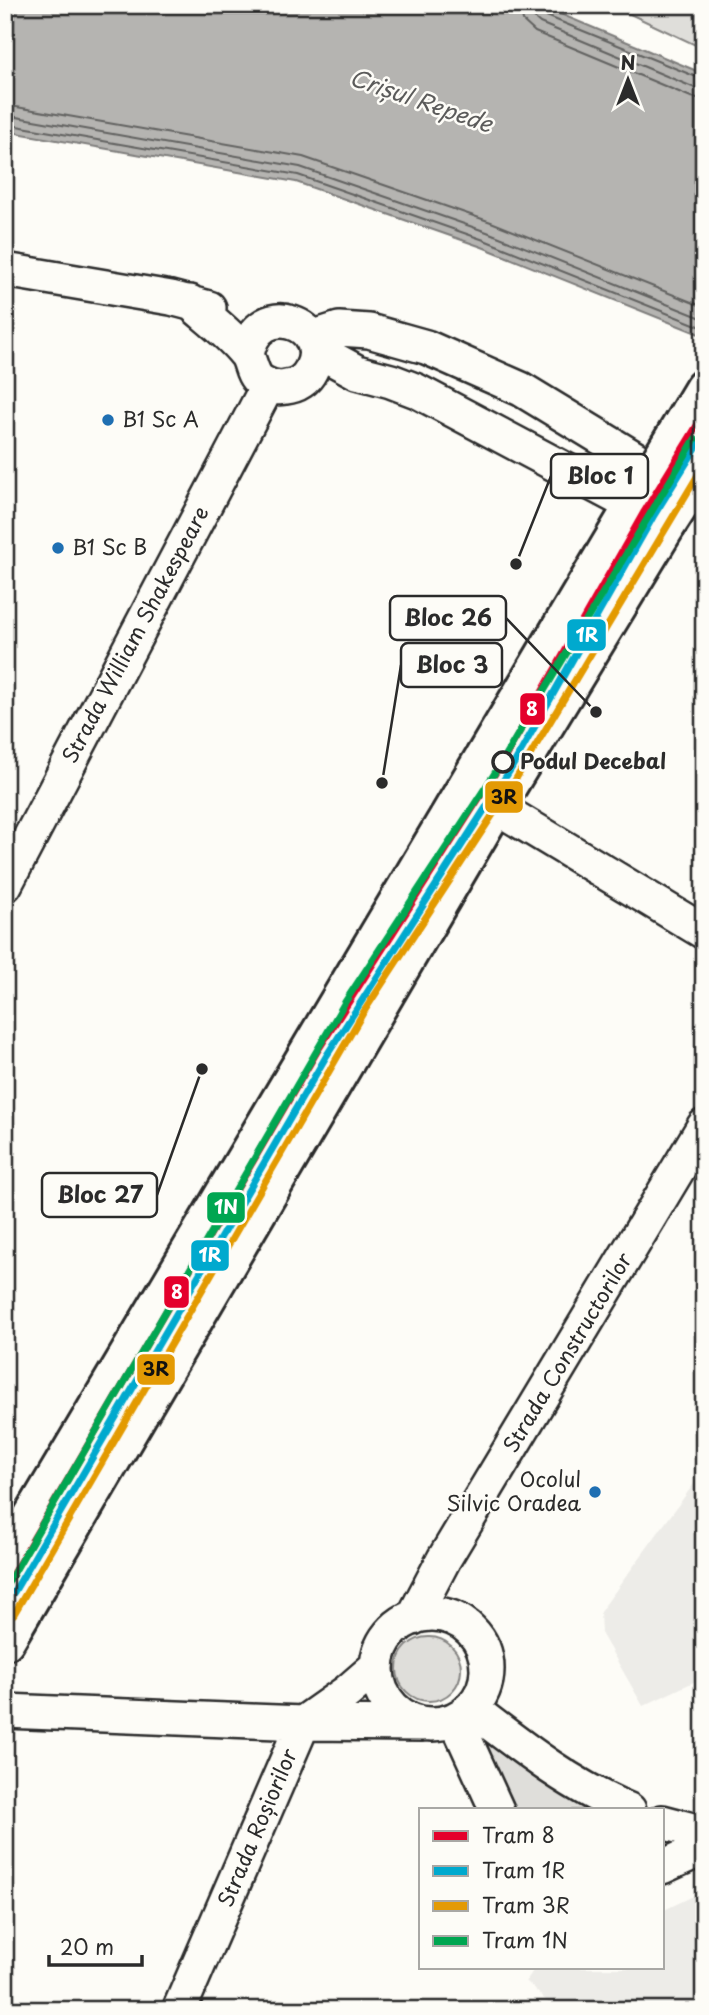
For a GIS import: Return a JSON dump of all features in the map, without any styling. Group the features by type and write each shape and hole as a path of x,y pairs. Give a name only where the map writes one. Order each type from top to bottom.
{"main road":[{"path":"5,1640 495,806 650,515 704,389"},
{"path":"5,1564 16,1523 650,515 704,466"}],"street":[{"path":"5,270 190,302 262,326"},
{"path":"190,302 247,355"},
{"path":"650,515 417,391 311,354 295,323 284,320 262,326 249,344 247,355 251,370 261,382 282,388 296,385 311,354 339,329 369,331 426,347 520,389 704,499"},
{"name":"Strada William Shakespeare","path":"5,885 268,385"},
{"path":"495,806 704,932"},
{"name":"Strada Constructorilor","path":"413,1618 444,1559 704,1126"},
{"path":"5,1711 303,1723 423,1724 442,1724 464,1715 481,1696 487,1682 488,1666 478,1637 467,1626 454,1618 436,1614 401,1623 388,1635 380,1650 377,1666 378,1683 385,1699 396,1712 423,1724"},
{"path":"303,1723 347,1692 377,1666"},
{"path":"464,1715 496,1808"},
{"path":"464,1715 625,1808"},
{"name":"Strada Roșiorilor","path":"179,2010 303,1723"},
{"path":"664,1823 704,1833"},
{"path":"664,1866 704,1848"}],"shaded area":[{"path":"611,5 704,5 704,49"},
{"path":"704,1470 704,1677 643,1706 601,1633 600,1612"},
{"path":"423,1637 435,1637 452,1646 459,1657 459,1681 452,1692 435,1701 423,1701 411,1696 402,1687 397,1675 397,1663 402,1651 411,1642"},
{"path":"465,1715 626,1808 496,1808"},
{"path":"704,1891 704,2010 556,2010 526,1981 534,1969 664,1969 664,1910"}],"water":[{"name":"Crișul Repede","path":"5,5 539,5 704,74 704,336 482,247 296,182 5,131"}],"tram line":[{"name":"8","path":"5,1587 318,1050 503,761 644,512 704,414"},
{"name":"1R","path":"14,1592 327,1055 512,767 653,517 704,435"},
{"name":"1N","path":"5,1588 345,1002 493,776 695,439"},
{"name":"3R","path":"14,1614 363,1013 511,787 704,465"}],"place":[{"name":"B1 Sc A","path":"108,420"},
{"name":"B1 Sc B","path":"58,548"},
{"name":"Bloc 1","path":"516,564"},
{"name":"Bloc 26","path":"596,712"},
{"name":"Podul Decebal","path":"503,762"},
{"name":"Bloc 3","path":"382,783"},
{"name":"Bloc 27","path":"202,1069"},
{"name":"Ocolul Silvic Oradea","path":"595,1492"}]}
